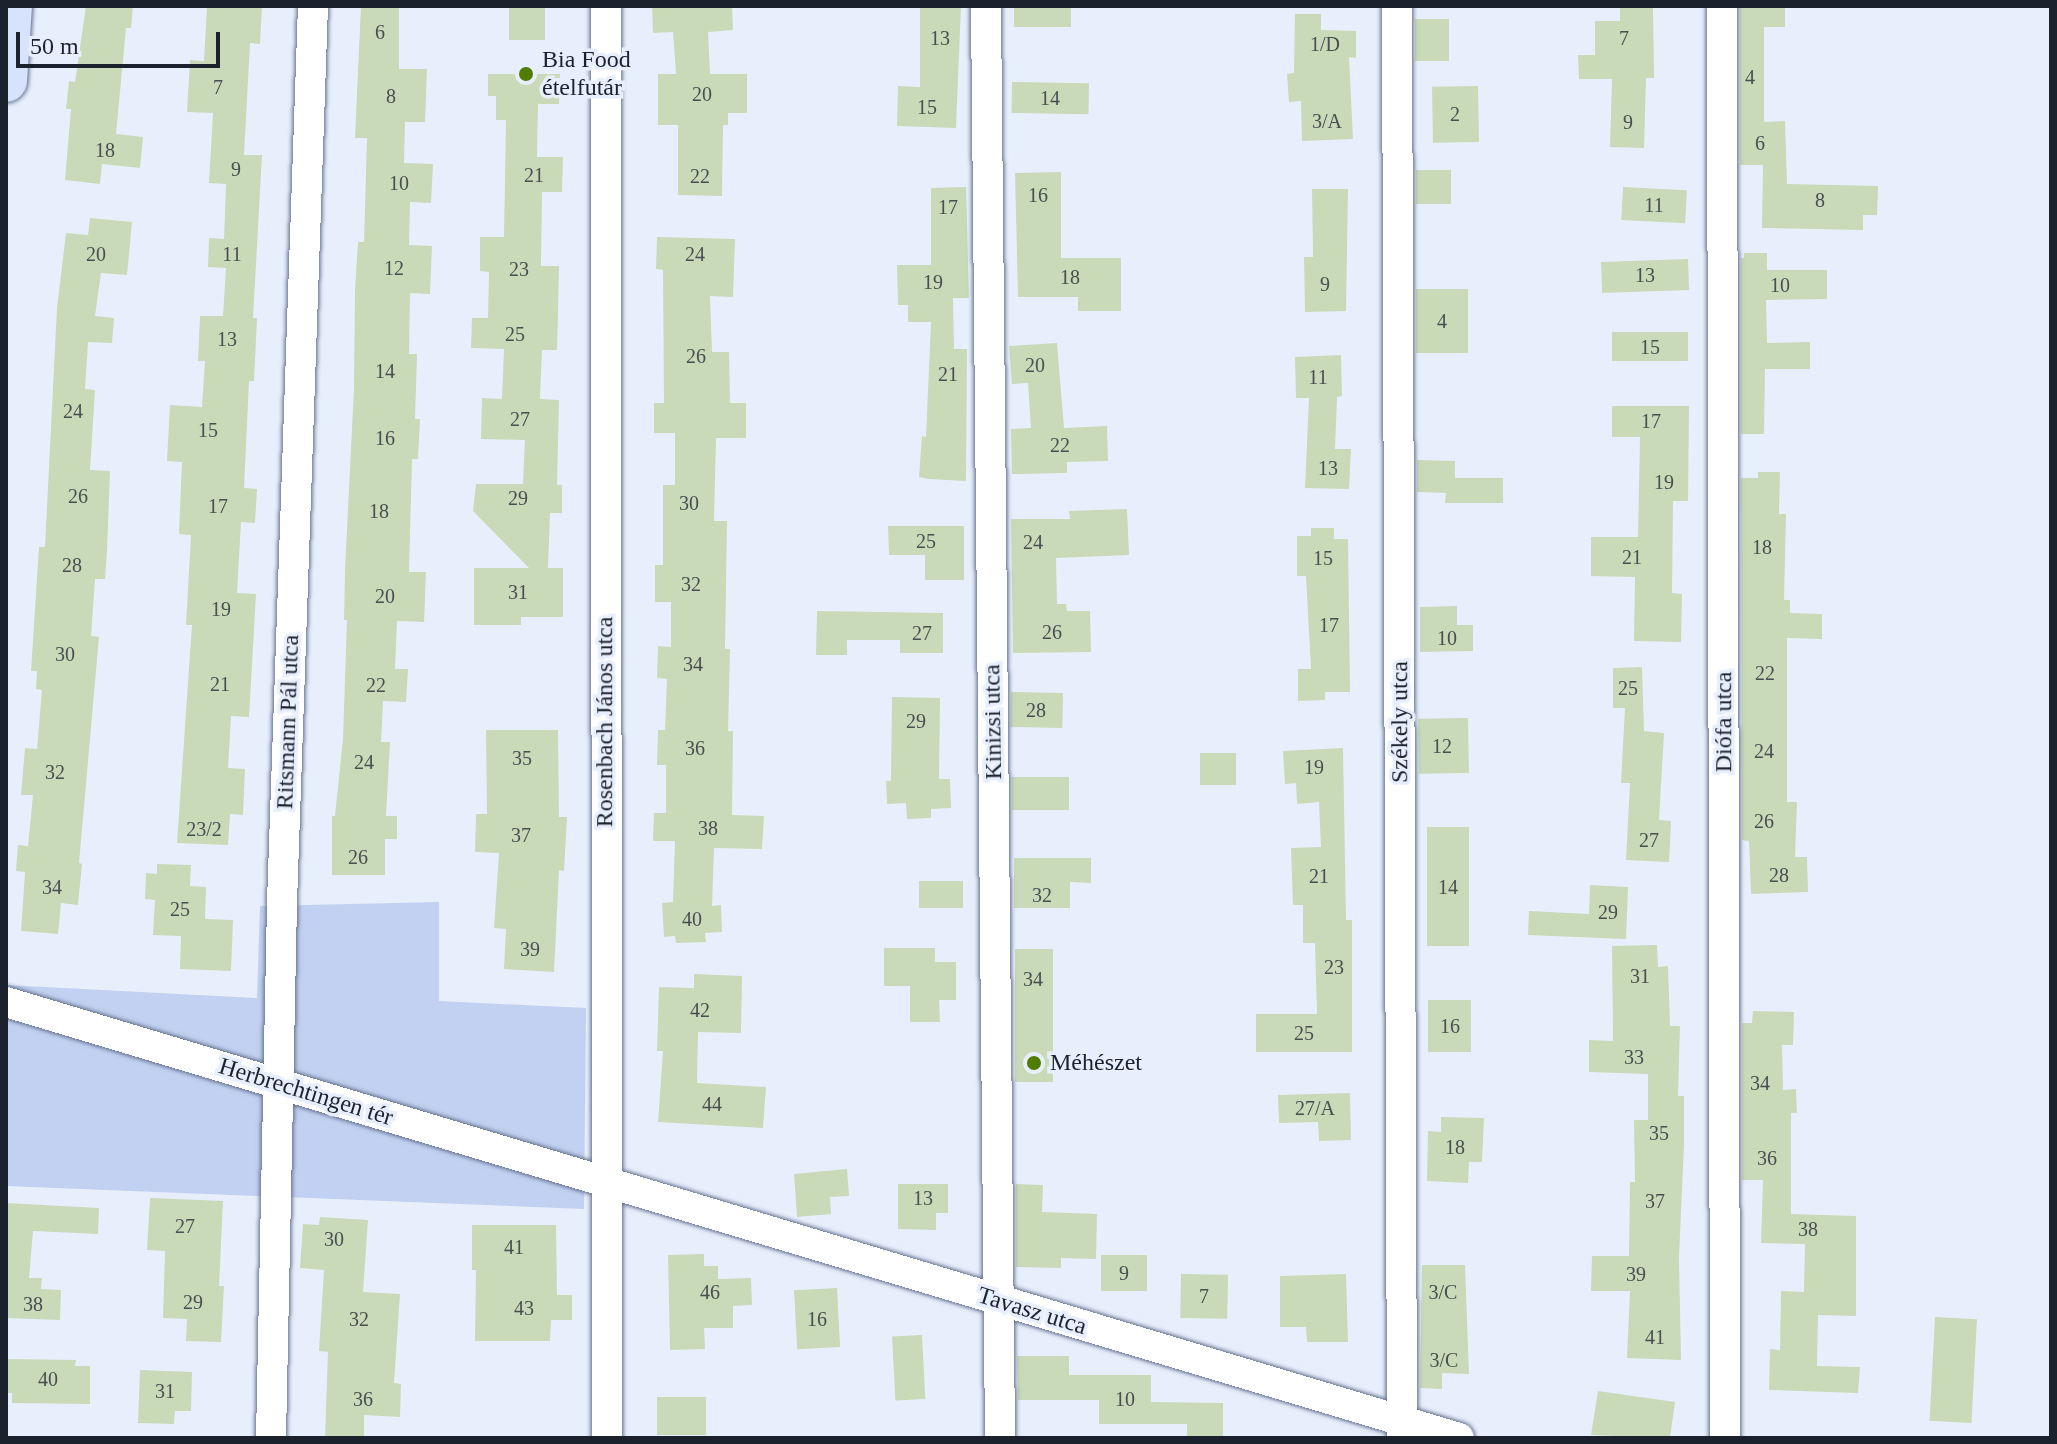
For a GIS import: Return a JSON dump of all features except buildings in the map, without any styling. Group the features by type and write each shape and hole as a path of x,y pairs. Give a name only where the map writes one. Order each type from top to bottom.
{"street":[{"path":"6,81 11,6"},
{"name":"Ritsmann Pál utca","path":"271,1438 277,1084 313,6"},
{"name":"Rosenbach János utca","path":"606,6 607,1438"},
{"name":"Kinizsi utca","path":"986,6 1000,1438"},
{"name":"Székely utca","path":"1397,6 1402,1430"},
{"name":"Diófa utca","path":"1722,6 1725,1438"},
{"name":"Herbrechtingen tér","path":"6,1002 606,1182"},
{"name":"Tavasz utca","path":"606,1182 1000,1302 1402,1430 1459,1438"}],"shaded area":[{"path":"439,902 439,1001 586,1008 584,1209 6,1186 6,985 257,998 260,906"}],"place":[{"name":"Bia Food ételfutár","path":"526,74"},
{"name":"Méhészet","path":"1034,1063"}]}
